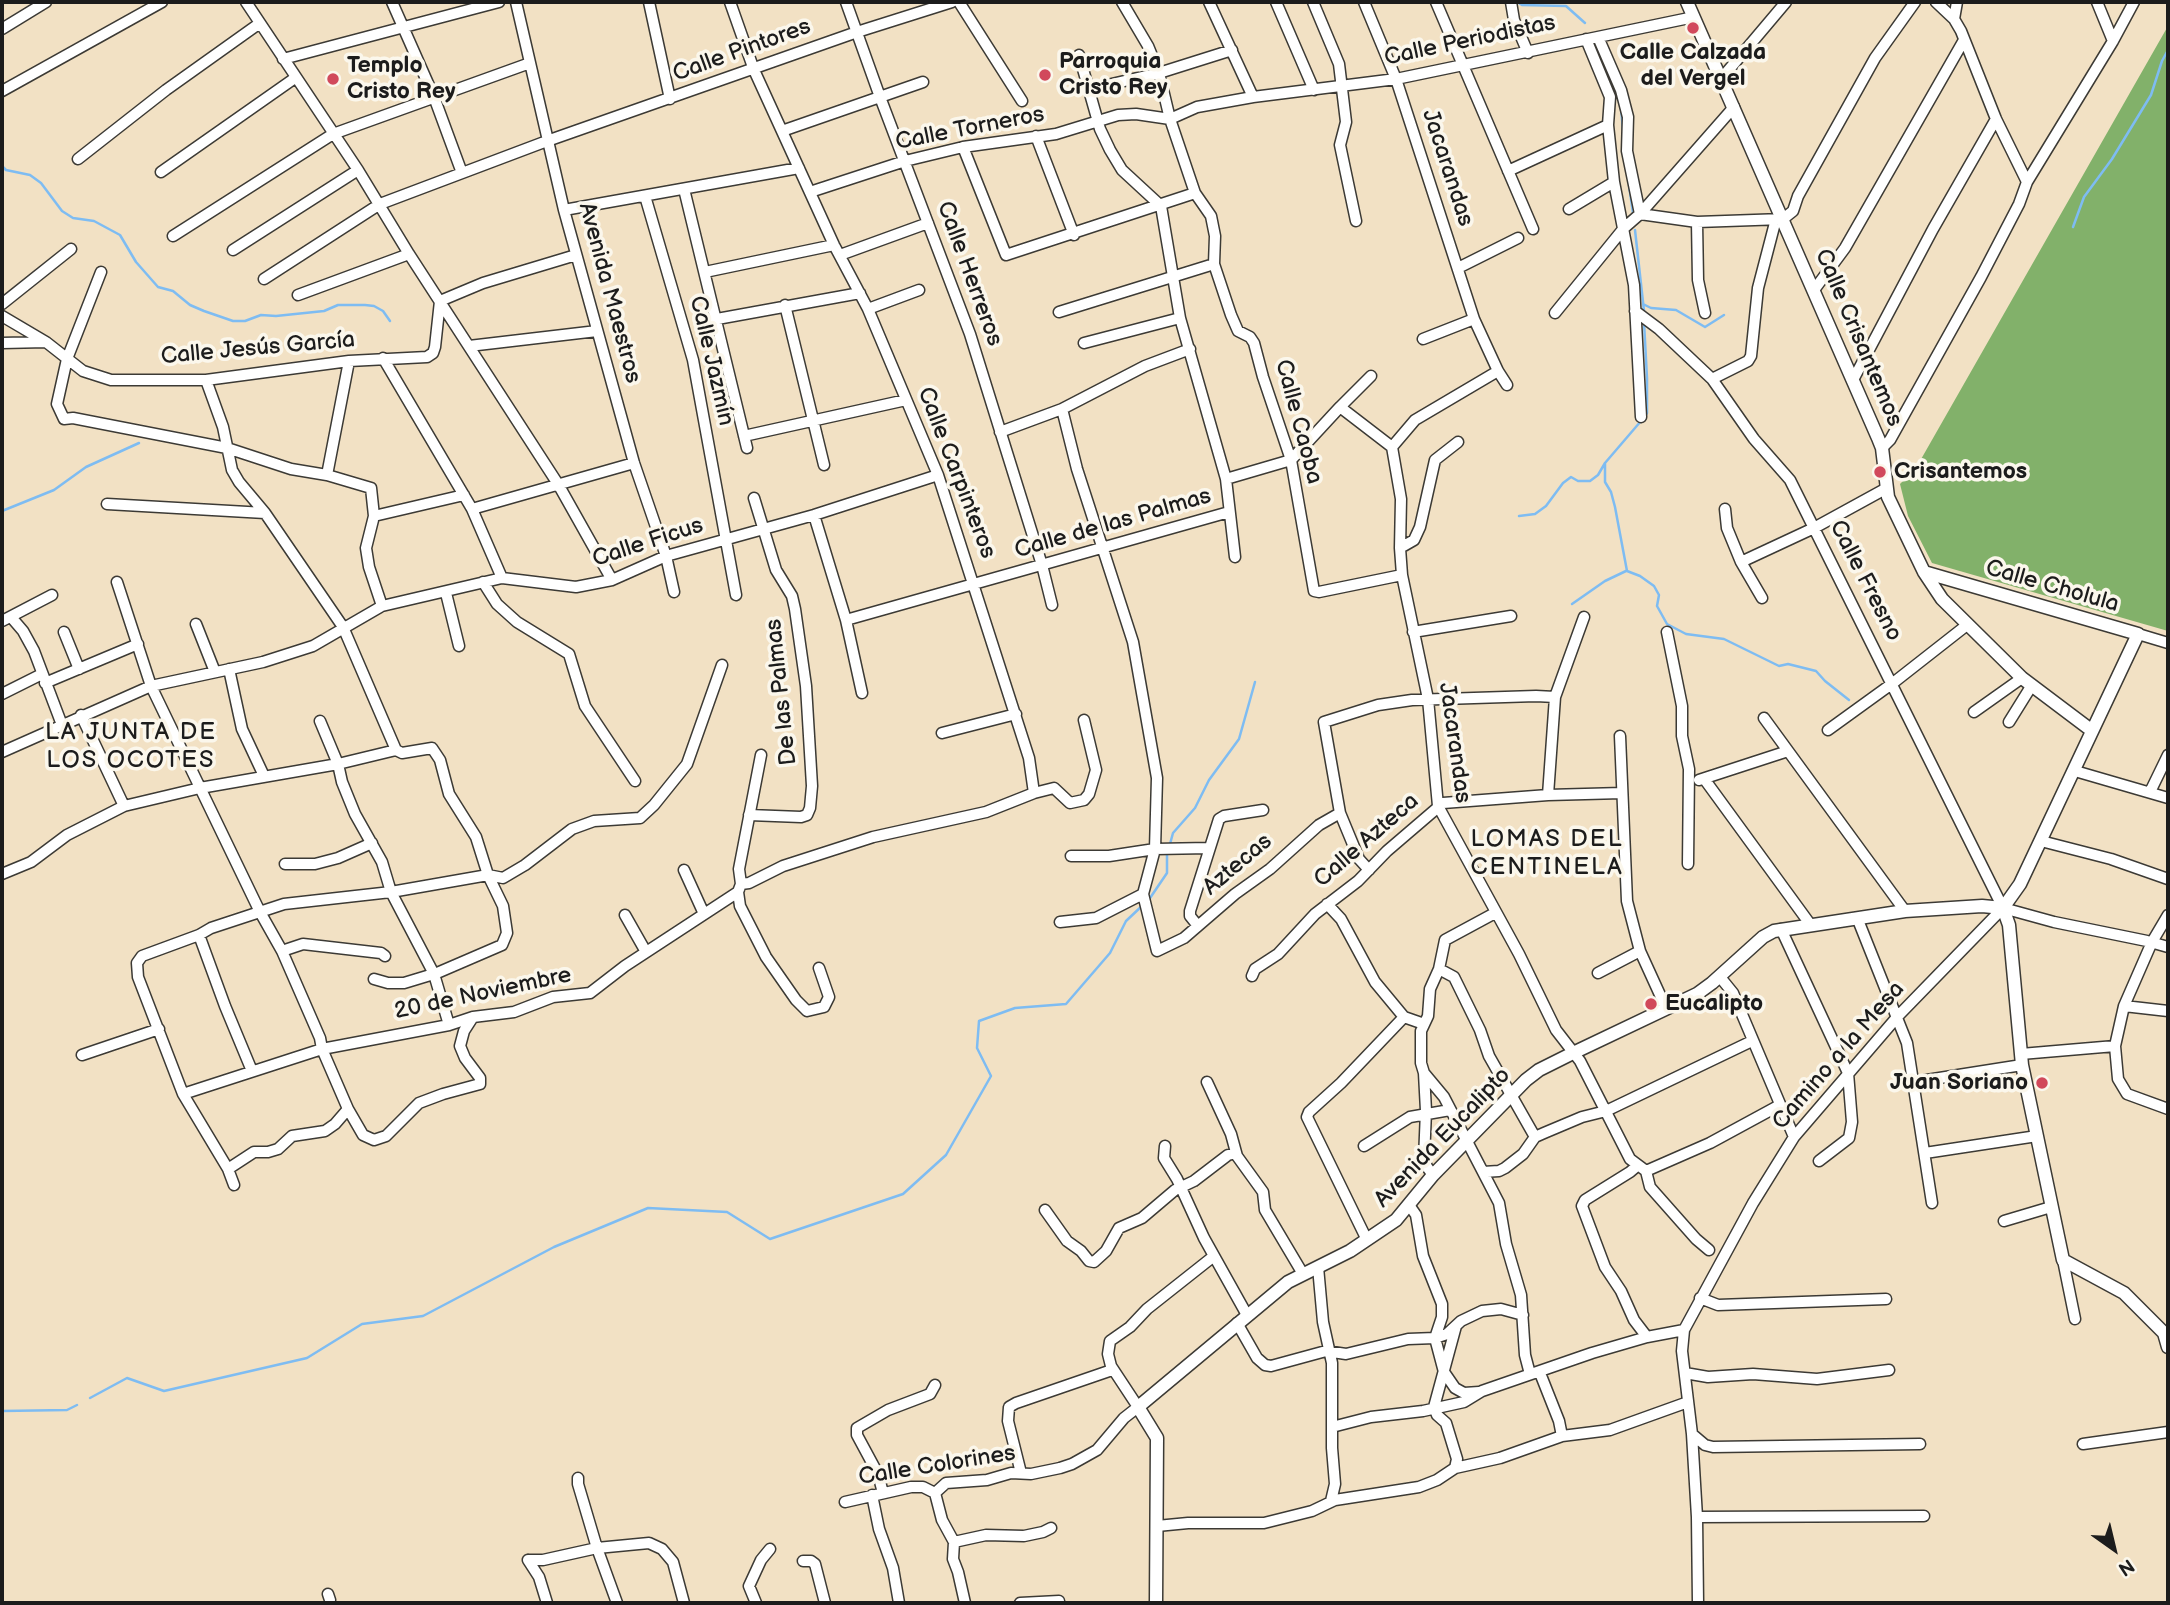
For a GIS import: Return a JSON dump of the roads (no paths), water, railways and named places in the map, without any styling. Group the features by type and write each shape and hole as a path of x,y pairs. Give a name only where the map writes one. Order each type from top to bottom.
{"street":[{"path":"2,29 46,2"},
{"path":"2,91 162,2"},
{"path":"246,2 358,170 409,254 558,484 612,580"},
{"path":"393,2 434,97 462,173"},
{"path":"283,59 499,2"},
{"name":"Avenida Maestros","path":"516,2 564,211 634,463 666,556 674,592"},
{"path":"649,2 670,99"},
{"name":"Calle Carpinteros","path":"730,2 754,70 837,250 868,309 938,475 1016,714 1029,758 1034,793"},
{"name":"Calle Herreros","path":"846,2 970,334 1052,605"},
{"name":"Calle Pintores","path":"264,279 380,204 547,141 857,32 952,2"},
{"path":"959,2 1022,101"},
{"path":"1059,312 1214,264 1215,236 1211,216 1195,193 1170,119 1159,73 1148,46 1122,2"},
{"path":"1209,2 1253,97"},
{"path":"1276,2 1314,90"},
{"path":"1313,2 1339,64 1346,122 1340,145 1356,220"},
{"name":"Jacarandas","path":"1364,2 1396,79 1474,318 1507,384"},
{"path":"1436,2 1533,229"},
{"path":"1511,2 1514,20 1528,53"},
{"name":"Calle Crisantemos","path":"1687,2 1882,448 1888,497 1924,572 1942,599 1967,625 2027,681 2091,730"},
{"path":"1721,79 1786,2"},
{"path":"1640,214 1697,222 1780,219 1793,211 1798,196 1875,58 1915,2"},
{"path":"1937,2 1954,19 1996,119 2028,182"},
{"path":"1954,19 1957,2"},
{"path":"2097,2 2113,41"},
{"path":"1882,448 1890,440 1981,277 2028,182 2134,2"},
{"name":"Calle Periodistas","path":"1170,119 1197,107 1396,79 1694,17"},
{"path":"78,159 166,90 260,23"},
{"path":"1592,38 1610,97 1608,125 1614,182 1634,285 1642,417"},
{"path":"1592,38 1621,90 1628,117 1627,150 1640,214"},
{"path":"1814,290 1845,248 1964,40"},
{"path":"1090,89 1159,73 1232,50"},
{"path":"1079,55 1110,150 1122,170 1161,206 1171,277 1180,317 1226,479 1235,557"},
{"path":"173,236 333,134 530,63"},
{"path":"162,172 295,78"},
{"path":"782,131 923,82"},
{"path":"1555,313 1624,228 1640,214 1734,107"},
{"name":"Calle Torneros","path":"810,192 963,147 1056,134 1118,115 1136,114 1170,119"},
{"path":"1853,380 1933,229 1996,119"},
{"path":"1508,171 1608,125"},
{"path":"1036,136 1074,234"},
{"path":"963,147 1006,255 1195,193"},
{"path":"564,211 799,168"},
{"path":"233,250 358,170"},
{"path":"1569,209 1614,182"},
{"path":"684,189 746,442 814,421 906,400"},
{"name":"Calle Jazmín","path":"645,196 693,360 736,596"},
{"path":"1712,379 1748,361 1751,356 1758,288 1780,219"},
{"path":"1697,222 1698,280 1705,313"},
{"path":"705,272 837,250 928,223"},
{"path":"1458,268 1518,238"},
{"path":"2,304 71,249"},
{"path":"298,295 409,254"},
{"path":"440,301 483,283 576,254"},
{"name":"Calle Caoba","path":"1214,264 1238,331 1250,337 1254,343 1291,460 1314,591 1402,575"},
{"path":"101,272 66,359 57,404 64,419 227,448 291,469 327,475 371,488 374,516 366,548 382,607"},
{"path":"868,309 919,290"},
{"path":"717,319 860,293"},
{"name":"Calle Jesús García","path":"2,316 46,342 83,371 111,380 206,380 349,361 427,357 435,348 440,301"},
{"path":"785,305 824,465"},
{"name":"Calle Fresno","path":"1635,311 1659,329 1712,379 1754,439 1790,480 2003,908"},
{"path":"1084,343 1180,317"},
{"path":"1423,339 1474,318"},
{"path":"469,346 597,331"},
{"path":"2,343 46,342"},
{"path":"1000,432 1062,410 1145,366 1190,349"},
{"path":"383,358 472,509 502,578"},
{"path":"327,475 349,361"},
{"path":"1340,407 1392,447 1415,420 1498,370"},
{"path":"1291,460 1371,376"},
{"path":"206,380 223,428 232,470 312,578 343,627 396,750 402,753 432,748 440,760 449,794 476,837 488,875 503,906 507,933 502,945 404,984 374,979"},
{"path":"1060,922 1096,918 1143,894 1155,849 1157,778 1133,642 1077,469 1062,410"},
{"path":"1400,548 1414,540 1420,527 1435,460 1458,442"},
{"name":"Jacarandas","path":"1392,447 1401,499 1402,575 1428,699 1438,806 1519,954 1556,1030 1580,1061 1630,1159 1641,1168 1650,1187 1709,1250"},
{"name":"Calle de las Palmas","path":"1226,479 1291,460"},
{"path":"472,509 634,463"},
{"name":"Calle Ficus","path":"2,752 151,686 262,662 313,646 382,607 502,578 576,587 612,580 666,556 814,515 938,475"},
{"path":"1741,562 1814,528 1887,488"},
{"path":"374,516 464,495"},
{"name":"De las Palmas","path":"749,816 807,815 812,786 806,686 795,609 792,596 776,570 754,498"},
{"path":"1401,499 1424,506"},
{"path":"107,504 265,513"},
{"path":"1725,509 1727,528 1741,562 1762,598"},
{"name":"Calle de las Palmas","path":"846,620 1229,512"},
{"path":"814,515 846,620 862,692"},
{"name":"Calle Cholula","path":"1924,572 2168,643"},
{"path":"117,582 151,686 260,912 282,951 348,1109 363,1135 374,1140 386,1136 419,1104 480,1084 480,1078 465,1058 460,1046 464,1031 473,1017"},
{"path":"483,582 497,604 517,622 569,654 585,706 635,781"},
{"path":"446,593 459,646"},
{"path":"52,595 6,619 23,631 34,651 62,725"},
{"path":"1413,632 1511,617"},
{"path":"1548,795 1555,697 1584,617"},
{"path":"196,625 215,672"},
{"path":"1828,730 1967,625"},
{"path":"64,632 79,669"},
{"path":"1667,632 1682,706 1682,736 1689,769 1688,864"},
{"path":"2091,730 2138,634"},
{"path":"2,694 79,669 138,643"},
{"path":"233,1185 228,1169 183,1094 138,977 137,963 142,956 211,928 296,902 391,892 488,875 503,878 572,830 593,821 640,818 687,764 722,665"},
{"path":"229,670 242,729 264,776"},
{"path":"1975,712 2027,681"},
{"path":"2009,723 2027,681"},
{"path":"1369,870 1359,859 1340,813 1324,722 1378,705 1428,699 1555,697"},
{"path":"942,733 1016,714"},
{"path":"81,715 124,806"},
{"path":"1764,718 1905,911"},
{"path":"1034,793 1054,788 1070,803 1084,800 1089,794 1096,770 1084,720"},
{"path":"320,721 355,814 382,862 391,892 434,974 449,1025"},
{"name":"Camino a la Mesa","path":"1698,1603 1697,1517 1692,1434 1682,1351 1684,1331 1753,1203 1794,1137 1898,1016 2003,908 2020,884 2075,771 2091,730"},
{"path":"1620,736 1626,901 1640,951 1666,1008"},
{"path":"2,874 31,862 67,835 124,806 200,788 338,764 396,750"},
{"path":"1689,781 1705,780 1788,751"},
{"path":"761,755 740,869 740,906 766,957 796,1000 807,1011 824,1007 830,997 819,968"},
{"path":"2150,792 2168,755"},
{"path":"2075,771 2168,798"},
{"path":"1705,780 1810,924"},
{"name":"20 de Noviembre","path":"183,1094 322,1049 449,1025 473,1017 514,1012 553,997 590,993 739,888 783,866 873,837 986,812 1034,793"},
{"name":"Calle Azteca","path":"1252,976 1259,965 1278,954 1327,904 1358,881 1438,806 1448,801 1622,793"},
{"path":"1198,926 1190,911 1220,818 1263,810"},
{"name":"Aztecas","path":"1143,894 1157,951 1184,938 1320,825 1340,813"},
{"path":"2041,841 2111,859 2168,879"},
{"path":"285,864 315,864 338,858 372,843"},
{"name":"Aztecas","path":"1071,856 1109,856 1155,849 1209,848"},
{"path":"684,870 704,914"},
{"path":"1327,904 1341,919 1376,982 1404,1017 1424,1024"},
{"name":"Avenida Eucalipto","path":"1138,1407 1288,1282 1367,1240 1396,1220 1433,1175 1511,1093 1539,1070 1697,994 1720,977 1763,937 1781,929 1858,920 1905,911 1982,906 2003,908"},
{"path":"2003,908 2168,947"},
{"path":"2003,908 2009,925 2021,1060 2075,1318"},
{"path":"1433,1175 1424,1158 1426,1116 1421,1063 1421,1031 1428,1016 1431,981 1439,969 1445,940 1495,912"},
{"path":"625,915 646,952"},
{"path":"2168,915 2152,942 2124,1006 2115,1046 2118,1079 2127,1094 2168,1108"},
{"path":"1858,920 1907,1043 1932,1203"},
{"path":"1781,929 1848,1073 1852,1122 1849,1138 1819,1161"},
{"path":"199,935 252,1071"},
{"path":"282,951 303,944 381,953 385,956"},
{"path":"1598,973 1640,951"},
{"path":"1439,969 1451,973 1459,985 1489,1056 1535,1137"},
{"path":"1720,977 1733,993 1794,1137"},
{"path":"2124,1006 2168,1011"},
{"path":"1367,1240 1307,1118 1309,1112 1341,1083 1404,1017"},
{"path":"82,1055 159,1029"},
{"path":"1483,1172 1499,1171 1516,1161 1535,1137 1582,1117 1606,1111 1752,1041"},
{"path":"1914,1082 2021,1060 2115,1046"},
{"path":"1424,1073 1441,1093 1502,1213 1506,1244 1521,1295 1525,1355 1559,1421 1562,1436"},
{"path":"1207,1082 1231,1134 1236,1153 1263,1192 1265,1210 1303,1273"},
{"path":"1647,1337 1634,1320 1621,1291 1601,1261 1582,1203 1641,1168 1710,1143 1780,1105"},
{"path":"228,1169 254,1152 278,1149 292,1136 325,1131 348,1109"},
{"path":"1364,1146 1410,1118 1450,1110"},
{"path":"1925,1153 2037,1136"},
{"path":"1165,1146 1164,1158 1214,1256 1257,1358 1265,1365 1286,1364 1329,1351 1346,1354 1408,1339 1435,1338 1447,1334 1471,1314 1493,1309 1523,1315"},
{"path":"1045,1210 1062,1237 1081,1251 1088,1261 1094,1262 1106,1251 1119,1228 1142,1218 1180,1188 1194,1181 1228,1155 1236,1153"},
{"path":"1409,1205 1416,1215 1423,1256 1439,1293 1443,1310 1435,1338 1444,1372 1460,1392 1482,1391"},
{"path":"2004,1221 2052,1207"},
{"path":"1156,1603 1157,1438 1112,1370 1108,1354 1110,1341 1214,1256"},
{"path":"2063,1260 2124,1293 2166,1333 2168,1347"},
{"path":"1318,1267 1323,1322 1332,1363 1335,1484 1331,1501"},
{"path":"1700,1298 1718,1305 1885,1299"},
{"path":"1443,1310 1458,1323"},
{"path":"1455,1468 1457,1459 1446,1423 1434,1408 1458,1323"},
{"path":"1332,1427 1371,1417 1456,1404 1482,1391 1592,1353 1647,1337 1684,1331"},
{"path":"1021,1473 1008,1421 1009,1407 1112,1370"},
{"path":"1685,1373 1708,1377 1753,1374 1817,1379 1889,1370"},
{"path":"899,1603 893,1568 880,1535 878,1474 857,1431 870,1419 930,1394 935,1385"},
{"path":"1157,1526 1188,1523 1264,1523 1312,1511 1331,1501 1419,1487 1437,1480 1455,1468 1491,1460 1562,1436 1610,1430 1688,1402"},
{"path":"1446,1423 1456,1404"},
{"name":"Calle Colorines","path":"845,1502 917,1487 935,1493 946,1483 987,1480 1011,1473 1060,1468 1097,1450 1124,1418 1138,1407"},
{"path":"2083,1444 2168,1432"},
{"path":"1692,1434 1713,1447 1920,1444"},
{"path":"578,1478 597,1548 617,1603"},
{"path":"935,1493 942,1520 954,1542 953,1559 965,1603"},
{"path":"1697,1517 1924,1516"},
{"path":"954,1542 994,1535 1024,1536 1051,1528"},
{"path":"547,1603 539,1577 528,1560 640,1542 662,1549 673,1562 684,1603"},
{"path":"756,1603 749,1586 761,1560 770,1549"},
{"path":"803,1562 811,1561 814,1564 825,1603"},
{"path":"1020,1603 1059,1601"}],"waterway":[{"path":"1517,2 1522,5 1566,6 1585,23"},
{"path":"2073,227 2084,197 2112,159 2151,95 2168,50"},
{"path":"1610,79 1618,99"},
{"path":"1621,108 1623,130"},
{"path":"2,166 6,170 30,175 41,183 62,211 73,218 94,221 120,235 136,262 158,287 173,291 190,305 204,311 233,321 245,321 261,315 324,311 338,305 365,305 383,311 390,321"},
{"path":"1629,185 1633,213"},
{"path":"1635,230 1644,311"},
{"path":"1643,304 1651,308 1676,310 1705,327 1724,315"},
{"path":"1644,322 1647,378 1645,416"},
{"path":"1519,516 1535,514 1546,506 1563,483 1571,477 1578,481 1590,481 1598,475 1641,421"},
{"path":"2,511 54,490 86,467 139,443"},
{"path":"1605,463 1605,482 1615,507 1627,571 1654,586 1659,595 1657,606 1667,624 1686,634 1724,639 1779,666 1788,664 1816,671 1849,700"},
{"path":"1572,604 1605,581 1626,571"},
{"path":"1170,844 1173,833 1195,808 1209,780 1239,739 1255,682"},
{"path":"1148,901 1167,873 1167,854"},
{"path":"90,1398 127,1378 164,1391 307,1358 362,1324 423,1316 554,1247 648,1208 727,1212 770,1239 903,1194 946,1155 991,1076 977,1048 979,1021 1015,1008 1066,1004 1110,953 1126,921 1143,905"},
{"path":"2,1411 67,1410 77,1405"}],"place":[{"name":"Calle Calzada del Vergel","path":"1693,28"},
{"name":"Parroquia Cristo Rey","path":"1045,75"},
{"name":"Templo Cristo Rey","path":"333,79"},
{"name":"Crisantemos","path":"1880,472"},
{"name":"Eucalipto","path":"1651,1004"},
{"name":"Juan Soriano","path":"2042,1083"}],"district":[{"name":"LA JUNTA DE LOS OCOTES","path":"131,747"},
{"name":"LOMAS DEL CENTINELA","path":"1547,854"}]}
